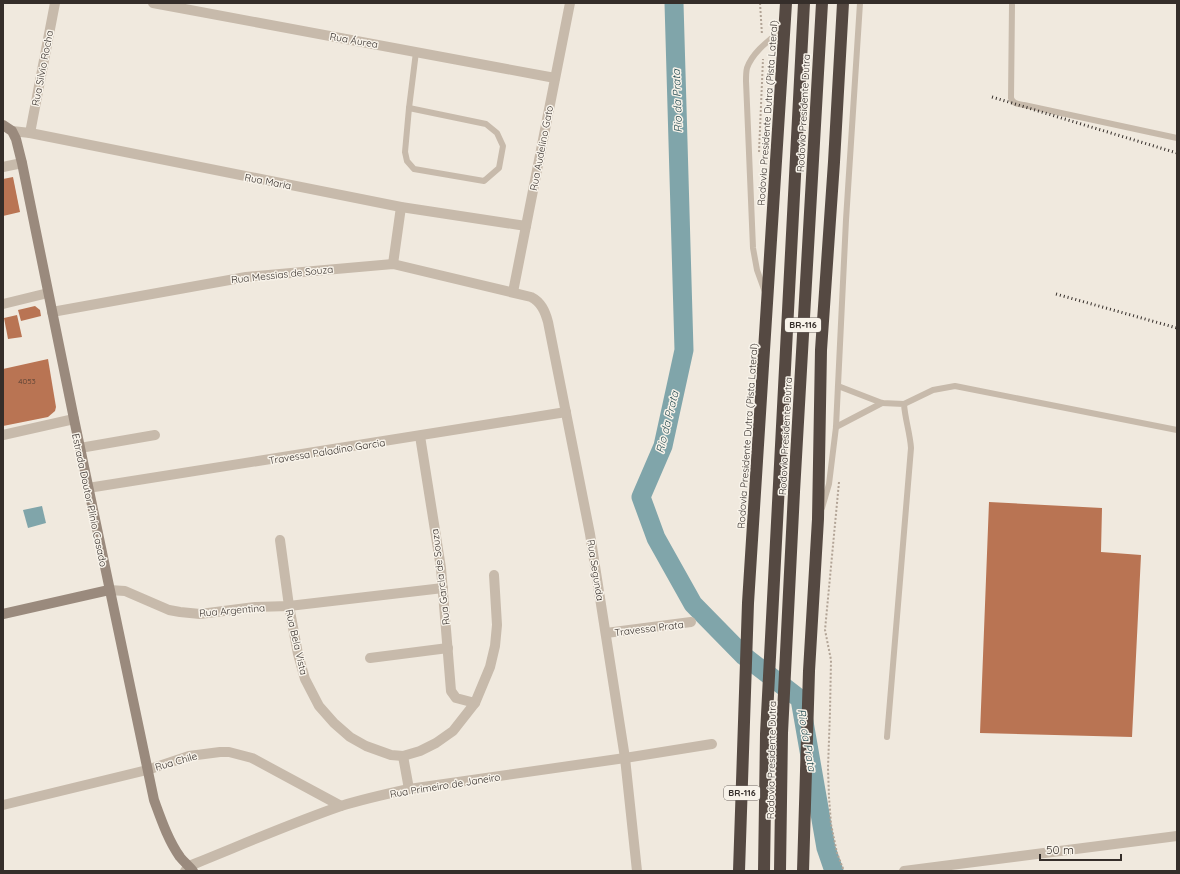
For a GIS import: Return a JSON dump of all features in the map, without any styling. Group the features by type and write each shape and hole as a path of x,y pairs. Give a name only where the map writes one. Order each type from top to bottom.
{"highway":[{"name":"Rodovia Presidente Dutra (Pista Lateral)","path":"739,871 748,602 786,3"},
{"name":"Rodovia Presidente Dutra","path":"764,871 766,734 770,642 804,3"},
{"name":"Rodovia Presidente Dutra","path":"780,871 782,733 822,3"},
{"name":"BR-116","path":"802,871 809,671 818,519 821,350 843,3"}],"main road":[{"path":"3,125 12,131"},
{"name":"Estrada Doutor Plínio Casado","path":"12,131 16,139 22,163 88,488 154,800 165,830 180,857 189,869"},
{"name":"Rua Argentina","path":"3,614 110,590"}],"street":[{"name":"Rua Silvio Rocha","path":"30,133 55,3"},
{"name":"Rua Áurea","path":"153,3 555,78"},
{"name":"Rua Audelino Gato","path":"513,292 570,3"},
{"name":"Rua Maria","path":"12,131 30,133 401,207 526,226"},
{"path":"3,167 22,163"},
{"path":"393,264 401,207"},
{"name":"Rua Messias de Souza","path":"52,312 246,276 393,264 513,292"},
{"name":"Rua Segunda","path":"513,292 536,299 542,305 546,314 590,534 625,758 637,871"},
{"path":"3,304 48,293"},
{"name":"Travessa Paladino Garcia","path":"88,488 566,412"},
{"path":"3,435 74,419"},
{"path":"80,448 155,435"},
{"name":"Rua Garcia de Souza","path":"420,436 441,568 451,691 456,698 475,703"},
{"name":"Rua Bela Vista","path":"280,540 289,606 298,654 306,679 319,706 334,723 350,737 366,746 391,755 403,756 420,752 453,731 475,703 490,667 495,646 497,625 494,575"},
{"name":"Rua Argentina","path":"110,590 125,591 169,610 192,614 289,606 443,588"},
{"name":"Travessa Prata","path":"606,633 691,622"},
{"path":"370,658 448,648"},
{"name":"Rua Primeiro de Janeiro","path":"189,869 256,838 341,806 409,789 712,744"},
{"name":"Rua Chile","path":"3,805 147,770 189,756 230,752 252,758 341,806"},
{"path":"403,756 409,789"},
{"path":"904,871 950,868 1177,836"}],"lane":[{"path":"818,519 829,484 836,427 846,220 860,3"},
{"path":"1012,5 1011,98 1014,103 1177,138"},
{"path":"767,300 753,248 746,81 747,69 756,53 785,27"},
{"path":"410,108 486,124 497,134 503,146 499,168 484,181 414,169 408,161 405,152 416,52"},
{"path":"838,386 882,403 904,404 933,390 955,386 1177,430"},
{"path":"836,427 882,403"},
{"path":"887,737 911,448 910,433 905,418 904,404"}],"path":[{"path":"759,152 763,46 760,3"},
{"path":"839,477 825,630 831,660 828,768 831,824 837,853 844,871"}],"water":[{"path":"42,506 46,523 28,528 23,510"}],"building":[{"path":"13,177 20,212 3,216 3,179"},
{"path":"35,306 40,310 41,316 21,321 18,310"},
{"path":"17,315 22,337 8,339 4,318"},
{"path":"48,359 56,407 55,411 48,417 3,426 3,369"},
{"path":"989,502 1102,508 1101,552 1141,555 1132,737 980,733"}],"waterway":[{"name":"Rio da Prata","path":"674,3 684,350 663,446 641,497 656,538 693,604 744,656 800,699 826,848 834,871"}],"railway":[{"path":"992,97 1177,153"},
{"path":"1056,294 1177,328"}]}
